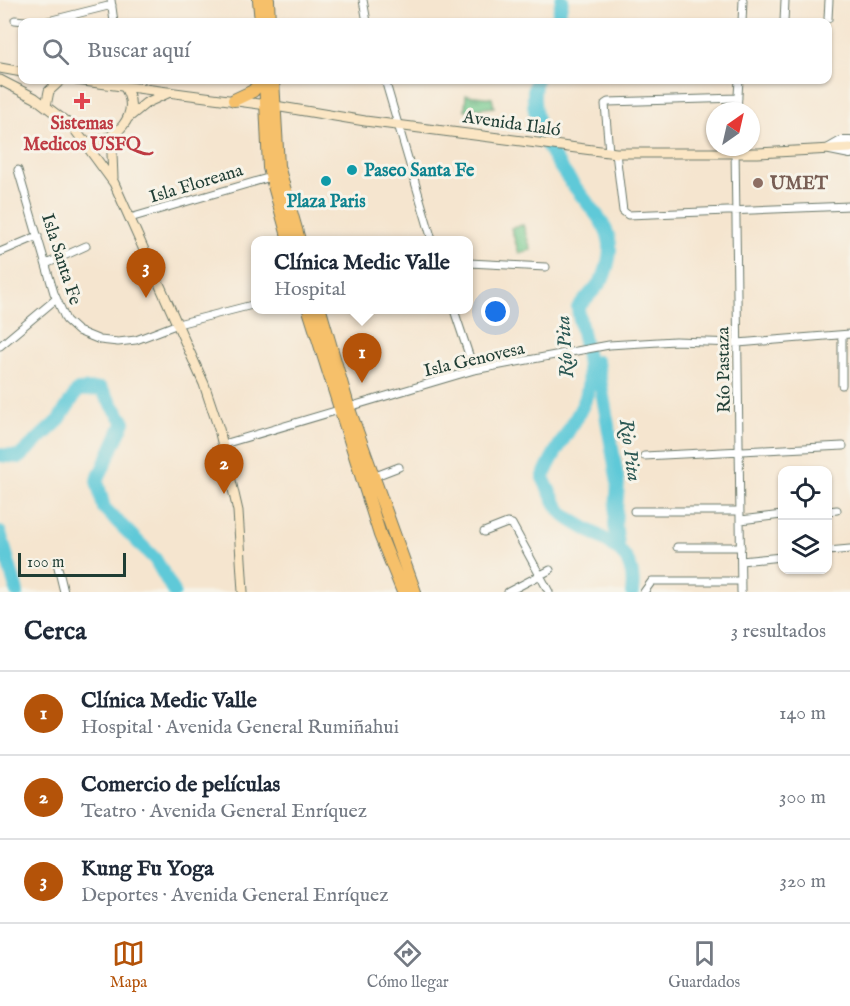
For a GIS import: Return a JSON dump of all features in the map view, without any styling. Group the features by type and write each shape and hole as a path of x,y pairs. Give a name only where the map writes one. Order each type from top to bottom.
{"highway":[{"path":"259,0 261,18"},
{"path":"268,0 269,18"},
{"path":"234,100 253,91 260,84"},
{"path":"265,84 278,166 298,236"},
{"path":"273,84 270,105 271,177 288,236"},
{"path":"311,314 415,592"},
{"path":"321,314 380,535 403,592"}],"main road":[{"path":"0,68 18,71"},
{"path":"0,80 19,88 73,127 114,183 204,384 224,444 238,511 243,592"},
{"path":"46,106 49,91 57,84"},
{"path":"122,84 130,101 127,119"},
{"name":"Avenida Ilaló","path":"127,84 365,121 553,146 613,152 706,150"},
{"path":"114,183 112,154 117,134 127,119 146,103 171,92"},
{"path":"84,141 102,141 117,134"},
{"name":"Avenida Ilaló","path":"760,150 850,148"}],"street":[{"path":"363,0 366,18"},
{"path":"742,18 743,0"},
{"path":"784,18 785,0"},
{"path":"828,18 829,0"},
{"path":"58,18 112,2 114,18"},
{"path":"386,84 431,236"},
{"path":"738,102 739,84"},
{"path":"738,98 608,102 605,104 625,215 850,206"},
{"path":"827,149 841,141 850,141"},
{"path":"827,149 850,154"},
{"name":"Río Pastaza","path":"735,156 741,592"},
{"name":"Isla Santa Fe","path":"18,170 56,299 72,327 100,340 118,342 136,340 178,324"},
{"name":"Isla Floreana","path":"130,218 271,177"},
{"path":"0,252 38,236"},
{"path":"46,264 86,246"},
{"path":"473,263 546,267"},
{"path":"0,346 56,299"},
{"path":"178,324 251,305"},
{"path":"456,314 474,370"},
{"name":"Isla Genovesa","path":"224,444 474,370 609,345 675,341 738,343 850,334"},
{"path":"842,335 842,386"},
{"path":"644,456 843,446"},
{"path":"373,477 399,467"},
{"path":"832,511 837,510"},
{"path":"634,511 740,511"},
{"path":"741,520 778,516"},
{"path":"484,532 507,523 512,524 549,592"},
{"path":"677,547 741,547"},
{"path":"832,551 850,549"},
{"path":"741,561 778,557"},
{"path":"57,563 64,592"},
{"path":"510,592 550,570"},
{"path":"644,592 652,581 741,581"}],"green space":[{"path":"466,95 492,98 494,107 465,110"},
{"path":"523,225 531,250 519,253 511,228"}],"waterway":[{"name":"Río Pita","path":"558,18 562,0"},
{"name":"Río Pita","path":"536,84 535,111 539,127 563,171 601,222 607,233 610,248 604,276 578,308 589,378 585,400 543,478 556,504 567,517 622,553 629,563 632,592"},
{"name":"Rio Pita","path":"597,362 618,483 615,525 618,544"},
{"path":"0,455 19,457 58,421 78,390 101,389 124,422 97,481 104,508 155,559 174,592"},
{"path":"0,533 17,592"}],"place":[{"name":"Sistemas Medicos USFQ","path":"82,101"},
{"name":"Paseo Santa Fe","path":"352,170"},
{"name":"Plaza Paris","path":"326,181"},
{"name":"UMET","path":"758,183"},
{"name":"Kung Fu Yoga","path":"146,298"},
{"name":"Clínica Medic Valle","path":"362,383"},
{"name":"Comercio de películas","path":"224,494"}]}
